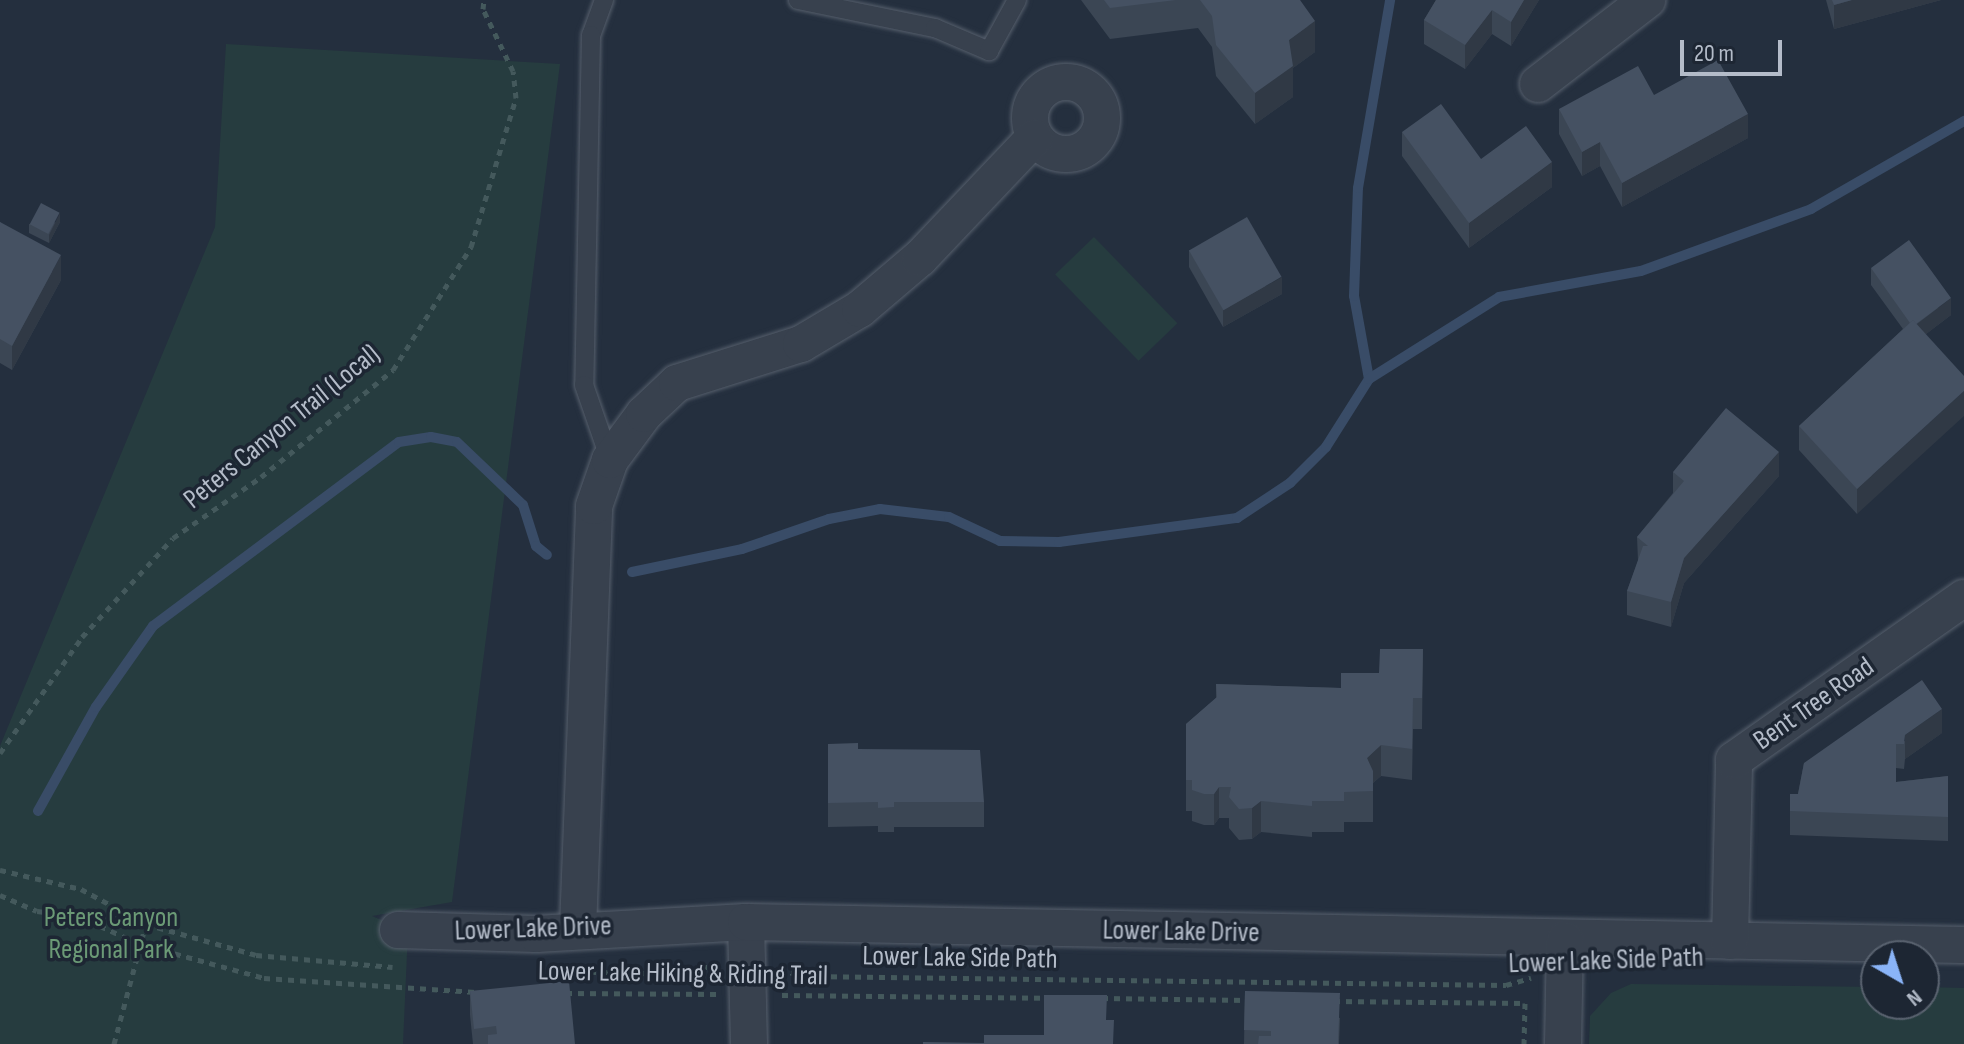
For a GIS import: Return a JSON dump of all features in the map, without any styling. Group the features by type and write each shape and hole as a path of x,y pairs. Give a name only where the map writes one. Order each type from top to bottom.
{"street":[{"path":"1538,84 1647,0"},
{"path":"578,928 594,506 610,460 644,414 677,383 801,344 860,309 920,258 1034,138"},
{"name":"Bent Tree Road","path":"1730,941 1734,760 1964,598"},
{"path":"746,922 749,1044"},
{"name":"Lower Lake Drive","path":"398,930 536,934 578,928 746,922 1565,940 1964,945"},
{"path":"1563,1044 1565,940"}],"lane":[{"path":"604,0 591,35 584,385 610,460"},
{"path":"798,0 935,28 989,51 1017,0"}],"path":[{"name":"Peters Canyon Trail (Local)","path":"0,753 82,637 173,538 261,477 393,370 471,247 516,98 513,71 483,9 484,0"},
{"path":"0,870 81,889 146,924 256,955 400,967"},
{"path":"0,895 37,911 78,916 140,944 264,978 488,992"},
{"path":"114,1044 146,924"},
{"name":"Lower Lake Side Path","path":"540,971 693,974 701,967 748,981 807,976 1506,985 1565,977"},
{"name":"Lower Lake Hiking & Riding Trail","path":"549,992 748,981 1065,998"},
{"path":"1097,998 1255,1000"},
{"path":"1319,1001 1525,1003 1524,1044"}],"green space":[{"name":"Peters Canyon Regional Park","path":"226,44 560,64 452,902 372,916 408,931 403,1044 0,1044 0,746 215,227"},
{"path":"1094,237 1177,323 1139,361 1055,275"},
{"path":"1631,984 1860,987 1860,1020 1940,1020 1940,987 1964,988 1964,1044 1589,1044 1590,1016 1611,993"}],"building":[{"path":"1104,0 1176,0 1110,8"},
{"path":"1200,0 1300,0 1315,21 1289,40 1293,66 1255,93 1216,45 1212,16"},
{"path":"1436,0 1524,0 1511,22 1492,10 1465,45 1424,20"},
{"path":"1832,0 1852,0 1834,5"},
{"path":"1718,60 1748,114 1622,183 1600,142 1582,152 1559,109 1638,66 1654,95"},
{"path":"1441,104 1481,159 1526,126 1552,162 1469,223 1402,132"},
{"path":"41,203 60,213 48,234 30,224"},
{"path":"1247,217 1282,277 1223,310 1189,250"},
{"path":"0,222 61,255 12,346 0,339"},
{"path":"1909,240 1951,298 1916,324 1913,320 1910,323 1871,268"},
{"path":"1913,320 1964,376 1964,391 1857,489 1799,426"},
{"path":"1726,408 1779,452 1684,558 1671,602 1627,591 1643,546 1648,546 1637,537 1684,481 1673,472"},
{"path":"1380,649 1423,649 1422,698 1413,698 1412,749 1381,745 1367,758 1373,771 1373,791 1344,792 1344,801 1312,801 1312,806 1261,801 1252,808 1239,809 1229,797 1231,787 1219,787 1214,794 1192,790 1192,780 1186,780 1186,724 1217,697 1216,684 1341,688 1341,673 1379,673"},
{"path":"1922,680 1942,709 1905,735 1904,744 1896,744 1896,782 1948,776 1948,817 1790,811 1790,794 1798,794 1804,763"},
{"path":"858,743 858,749 980,750 984,802 894,802 894,807 878,808 878,802 828,803 828,744"},
{"path":"569,981 575,1044 488,1044 488,1035 497,1034 496,1026 474,1029 470,991"},
{"path":"1245,991 1340,993 1338,1044 1258,1044 1259,1036 1271,1036 1271,1031 1244,1030"},
{"path":"1044,995 1107,995 1106,1020 1114,1020 1113,1044 923,1044 984,1043 984,1035 1044,1035"}],"waterway":[{"path":"1369,379 1354,296 1358,188 1390,0"},
{"path":"632,572 742,549 829,519 880,509 949,517 1000,541 1059,542 1237,518 1290,483 1326,447 1369,379 1499,297 1641,271 1811,209 1964,121"},
{"path":"38,811 96,707 153,626 399,442 431,437 457,442 523,505 536,546 547,555"}]}
